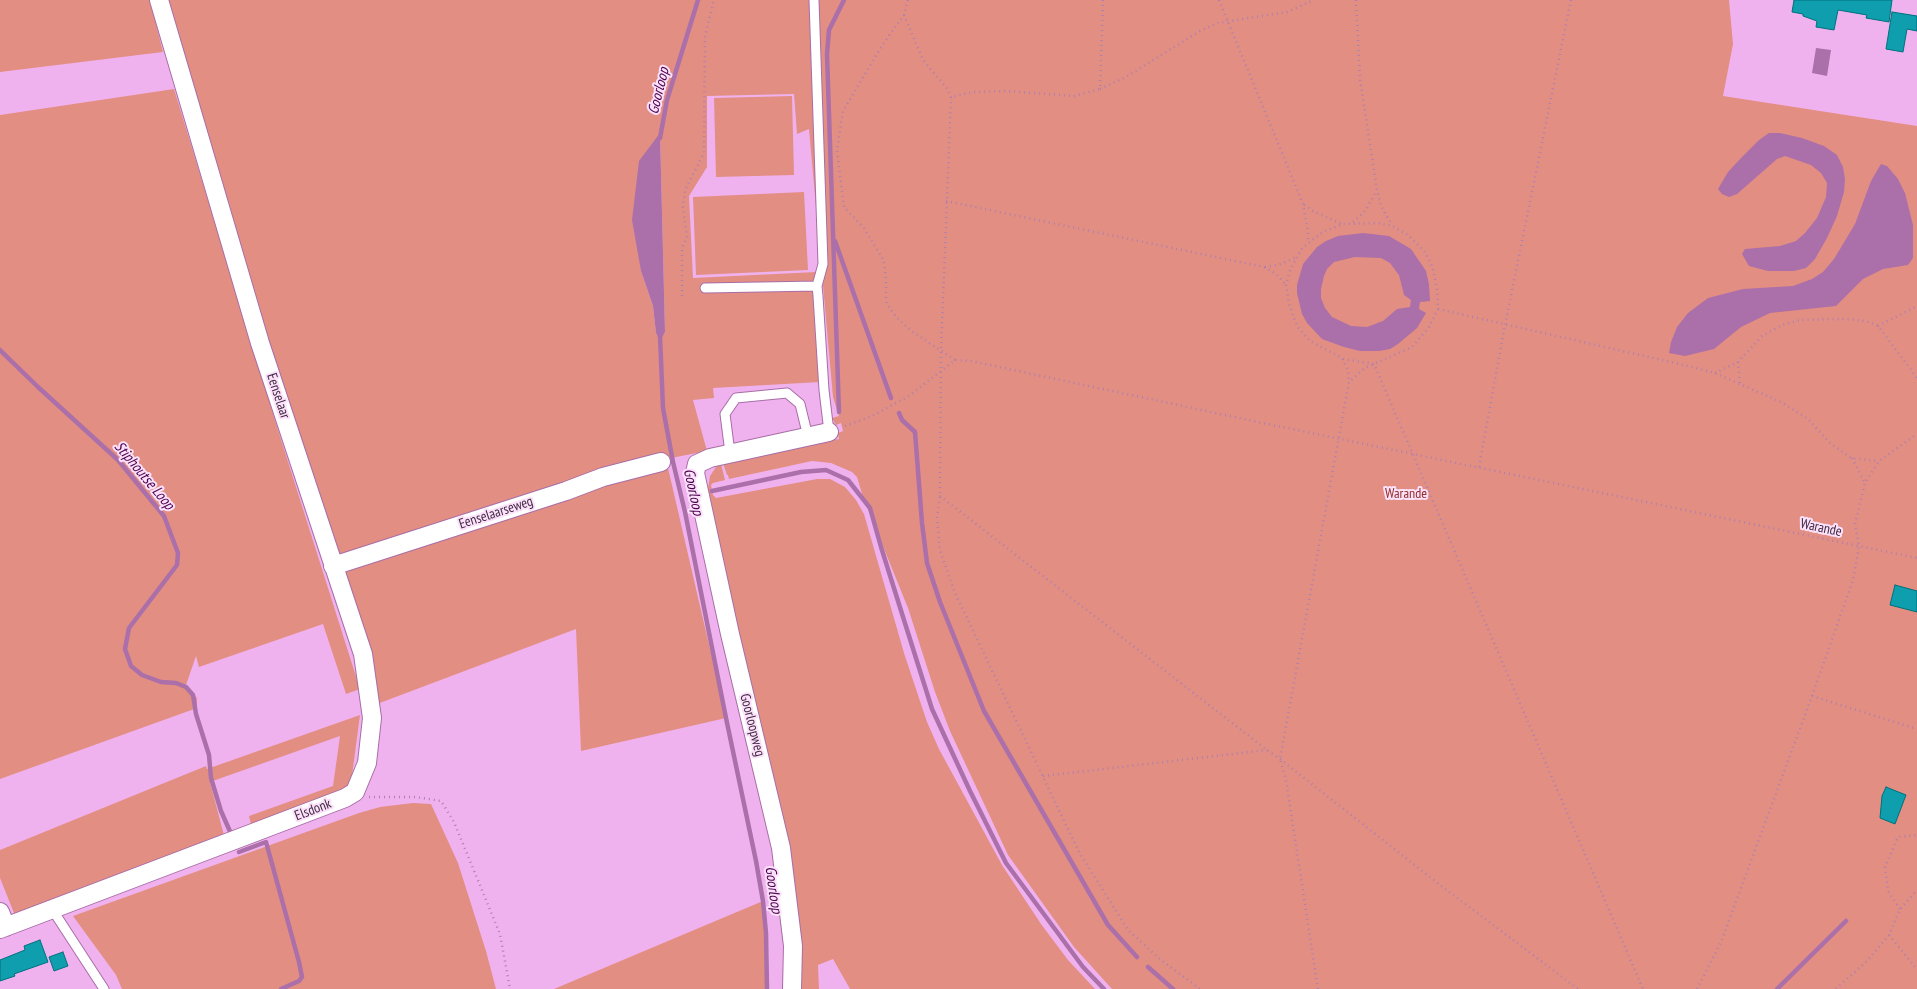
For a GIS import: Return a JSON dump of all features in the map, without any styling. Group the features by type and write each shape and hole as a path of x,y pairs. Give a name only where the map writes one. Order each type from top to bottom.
{"street":[{"name":"Eenselaar","path":"159,0 260,343 363,654 372,718 367,763 355,792"},
{"path":"730,453 829,432"},
{"name":"Goorloopweg","path":"730,453 710,458 697,464 695,473 730,634 782,848 793,946 792,989"},
{"name":"Eenselaarseweg","path":"333,566 566,491 603,477 661,462"},
{"name":"Elsdonk","path":"2,922 52,909 345,798 355,792"}],"lane":[{"path":"814,0 823,264 817,286 824,390 829,432"},
{"path":"705,288 817,286"},
{"path":"730,453 724,414 736,398 787,393 800,404 808,437"},
{"path":"52,909 104,989"}],"path":[{"path":"682,296 682,247 687,238 682,207 685,190 704,153 705,36 714,0"},
{"path":"829,432 872,416 901,400 924,386 955,360 913,332 890,309 886,301 884,261 864,228 844,207 837,150 842,111 883,44 904,15 908,0"},
{"path":"1100,89 1102,0"},
{"path":"1219,0 1303,204 1308,242"},
{"path":"951,97 973,92 1007,91 1074,96 1100,89 1154,60 1200,31 1218,23 1287,12 1314,0"},
{"path":"1356,0 1360,79 1376,190 1381,206 1392,226"},
{"path":"1479,467 1505,325 1571,0"},
{"path":"904,15 923,60 948,90 951,97 941,350 940,496 937,518 940,550 954,591 1079,852 1128,930 1161,960 1200,989"},
{"path":"1351,223 1366,210 1376,190"},
{"path":"946,201 1264,267 1278,266 1295,258"},
{"path":"1303,204 1313,211 1343,224"},
{"path":"1348,382 1374,364 1412,347 1429,327 1438,309 1437,288 1432,266 1425,252 1408,235 1392,226 1380,223 1343,224 1323,232 1308,242 1295,258 1286,285 1289,304 1297,326 1310,341 1342,358 1374,364"},
{"path":"1264,267 1276,274 1286,285"},
{"path":"1878,326 1917,306"},
{"path":"1438,309 1674,363 1715,374 1740,384 1781,402 1808,419 1830,442 1851,458 1865,483"},
{"path":"1715,374 1738,362 1762,336 1782,325 1800,320 1844,319 1866,321 1878,326 1917,378"},
{"path":"1318,989 1286,780 1280,759 1348,382 1348,370 1342,358"},
{"name":"Warande","path":"955,360 971,361 1917,558"},
{"path":"1738,362 1740,384"},
{"path":"1374,364 1643,989"},
{"path":"1697,989 1721,942 1853,580 1859,546 1856,524 1865,483 1879,461 1917,433"},
{"path":"1851,458 1879,461"},
{"path":"940,496 1440,885 1578,989"},
{"path":"1812,696 1917,729"},
{"path":"1043,776 1267,750"},
{"path":"355,792 366,797 416,796 440,801 454,822 500,934 510,989"},
{"path":"1900,909 1888,891 1885,867 1898,837 1917,835"},
{"path":"1836,989 1868,960 1889,935 1900,909 1917,890"},
{"path":"1889,935 1915,968 1917,967"}],"green space":[{"path":"0,0 150,0 163,52 0,72"},
{"name":"Warande","path":"167,0 1729,0 1733,44 1723,96 1917,126 1917,989 1112,989 1074,947 1008,855 950,731 935,692 908,608 863,497 857,477 852,472 831,463 812,461 729,479 727,475 723,463 839,439 838,433 843,431 841,423 836,425 832,418 839,416 833,397 809,129 797,134 794,94 707,96 707,167 689,196 693,278 816,272 820,382 713,388 714,398 693,400 707,451 666,459 351,556 339,555 332,549 222,191","holes":["660,133 665,332 660,340 656,333 653,306 641,271 640,258"]},
{"path":"174,89 277,427 360,689 346,694 323,624 199,667 196,656 186,685 197,698 197,708 0,779 0,115"},
{"path":"792,96 794,175 716,177 714,98"},
{"path":"804,192 808,270 696,275 693,197"},
{"path":"721,464 725,480 711,485 713,495 716,498 817,479 830,479 845,487 856,500 864,514 904,653 927,722 939,749 1002,865 1041,924 1068,960 1095,989 850,989 833,959 818,965 819,989 800,989 753,696 707,495 710,476 716,467"},
{"path":"668,468 726,718 581,751 576,629 377,704 344,573 352,564 568,493"},
{"path":"360,715 351,783 347,795 253,833 249,816 333,786 340,736 210,782 226,843 16,918 0,878 0,850 206,766 207,769"},
{"path":"413,803 431,804 458,863 496,989 122,989 116,975 73,916 359,813 380,807"},
{"path":"763,901 766,933 767,989 554,989"}],"shaded area":[{"path":"1816,48 1831,50 1827,76 1812,73"},
{"path":"660,133 665,332 660,341 656,333 653,306 641,271 632,220 639,161"},
{"path":"1769,133 1780,133 1802,138 1824,146 1837,155 1843,167 1845,179 1844,192 1837,216 1827,238 1815,259 1806,268 1794,271 1768,271 1749,266 1742,254 1745,249 1780,246 1796,241 1805,233 1817,218 1826,197 1827,183 1821,173 1811,165 1785,156 1777,159 1737,194 1729,197 1722,194 1718,189 1728,172 1759,140"},
{"path":"1881,164 1887,166 1898,179 1905,193 1913,225 1913,258 1908,265 1883,269 1863,279 1836,306 1770,313 1741,327 1714,349 1685,356 1669,353 1677,327 1688,313 1708,298 1743,289 1793,286 1812,279 1823,272 1834,259 1855,224 1871,181"},
{"path":"1363,233 1389,236 1411,249 1426,271 1430,301 1420,302 1419,309 1426,313 1417,328 1390,349 1360,351 1322,339 1307,323 1302,314 1297,285 1303,264 1317,247 1338,236","holes":["1355,257 1381,258 1390,263 1399,275 1404,295 1411,300 1410,307 1397,309 1383,321 1367,327 1351,326 1332,317 1325,308 1321,298 1321,289 1327,269 1334,262"]}],"building":[{"path":"1794,0 1892,0 1889,22 1866,18 1867,15 1838,10 1834,30 1816,27 1817,21 1803,16 1803,14 1792,12"},
{"path":"1892,12 1917,16 1917,31 1907,29 1903,52 1886,49"},
{"path":"1895,585 1917,591 1917,612 1890,605"},
{"path":"1886,787 1906,795 1895,824 1880,818 1882,796"},
{"path":"40,940 48,962 0,981 0,960 25,950 24,946"},
{"path":"63,952 68,966 54,971 49,957"}],"waterway":[{"name":"Goorloop","path":"660,138 667,100 698,0"},
{"path":"839,412 827,54 829,30 844,0"},
{"path":"835,241 891,398"},
{"name":"Goorloop","path":"660,336 663,408 763,901 766,933 767,989"},
{"name":"Stiphoutse Loop","path":"0,350 118,460 164,516 178,553 177,565 129,628 125,649 131,666 142,675 161,682 176,683 186,687 193,695 196,714 209,755 211,778 221,811 232,836"},
{"path":"899,413 902,420 915,432 927,563 940,602 984,711 1108,925 1137,957"},
{"path":"712,491 801,472 826,470 848,480 870,508 932,709 1006,863 1083,967 1104,989"},
{"path":"239,852 266,842 302,977 299,981 281,989"},
{"path":"1777,989 1846,921"},
{"path":"1148,967 1173,989"}]}
